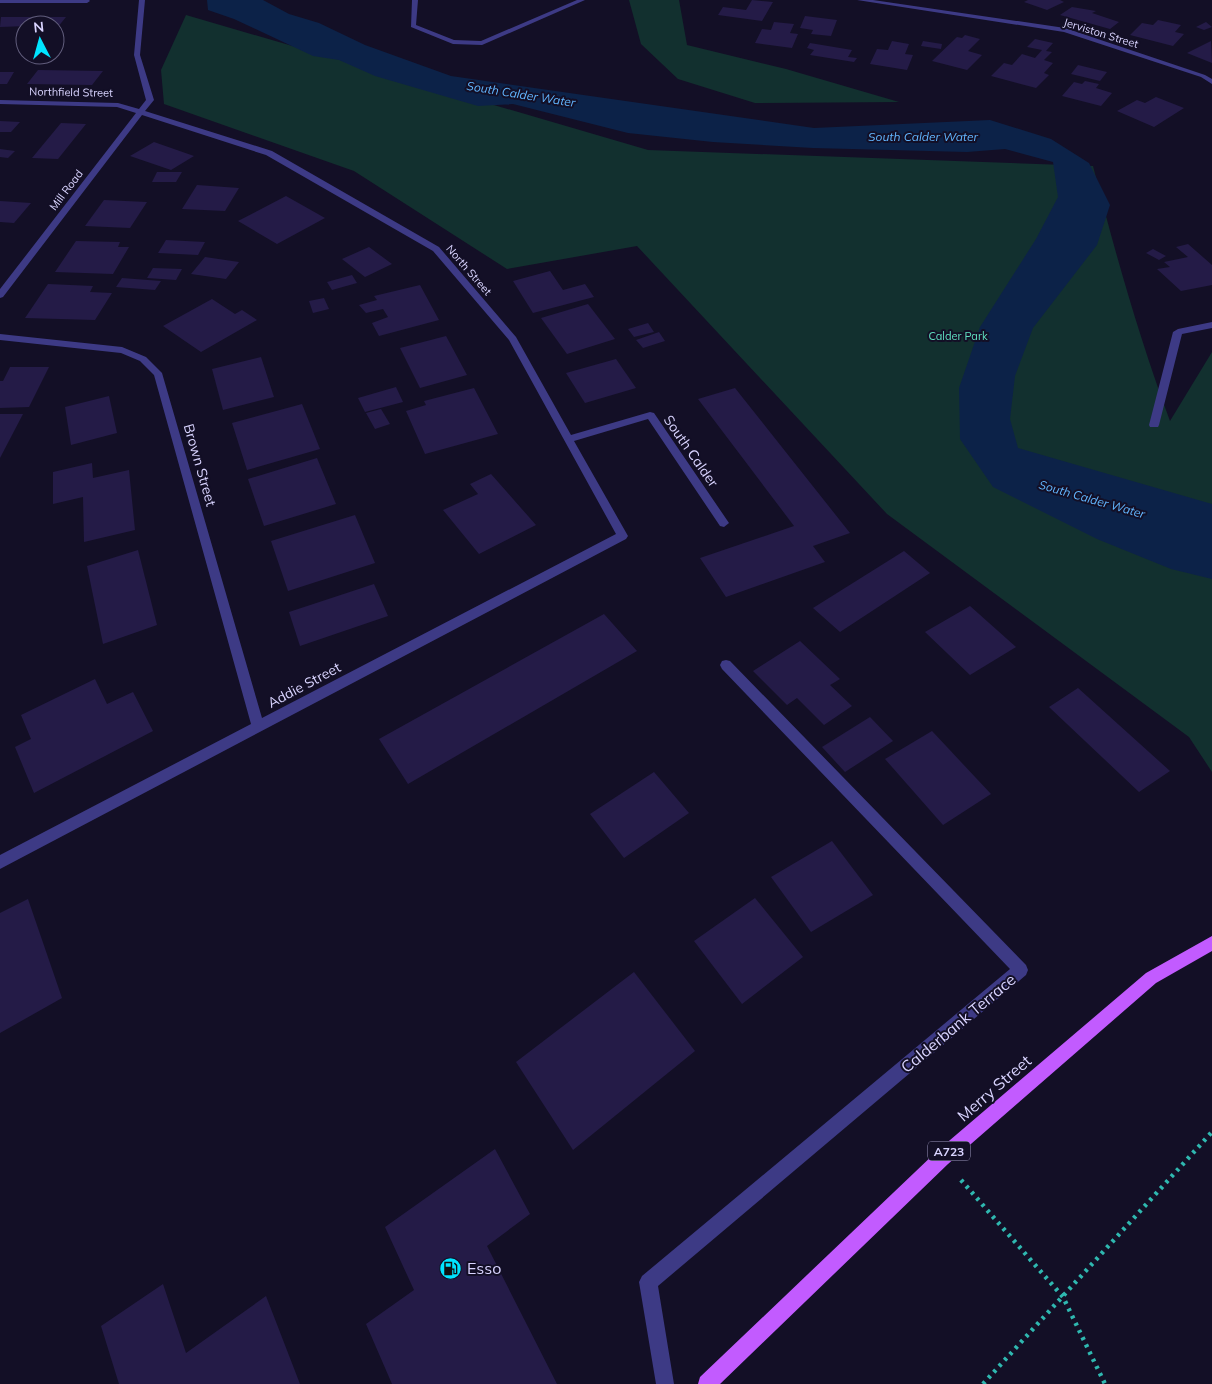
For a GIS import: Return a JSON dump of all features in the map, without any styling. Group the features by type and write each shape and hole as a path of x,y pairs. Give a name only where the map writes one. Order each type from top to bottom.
{"main road":[{"name":"Merry Street","path":"708,1384 942,1158 1151,978 1212,943"}],"street":[{"name":"Mill Road","path":"0,295 150,100 137,55 142,0"},
{"path":"415,0 413,26 453,42 482,43 582,0"},
{"name":"Jerviston Street","path":"860,0 1065,30 1203,76 1212,82"},
{"path":"0,1 87,1"},
{"name":"Northfield Street","path":"0,102 118,105 140,111"},
{"name":"North Street","path":"140,111 269,153 373,211 436,249 514,339 622,536"},
{"path":"1154,426 1178,332 1212,325"},
{"name":"Brown Street","path":"0,336 122,350 135,354 154,366 159,374 258,726"},
{"name":"South Calder","path":"568,439 650,415 724,523"},
{"name":"Addie Street","path":"0,862 622,536"},
{"name":"Calderbank Terrace","path":"665,1384 648,1282 1021,970 726,664"}],"path":[{"path":"983,1384 1212,1132"},
{"path":"942,1158 1063,1297 1105,1384"}],"green space":[{"path":"629,0 679,0 687,45 786,69 899,102 755,103 678,79 641,44"},
{"name":"Calder Park","path":"186,15 648,150 1093,166 1128,295 1170,421 1212,352 1212,772 1189,737 887,514 637,246 507,269 354,171 164,104 161,70"}],"water":[{"name":"South Calder Water","path":"207,0 263,0 289,14 319,23 365,45 451,76 814,128 990,120 1051,139 1089,163 1110,205 1097,245 1033,328 1015,376 1010,419 1018,448 1212,504 1212,579 1171,569 1097,539 993,487 960,439 959,388 980,327 1036,239 1058,197 1053,162 1005,149 967,152 813,148 713,142 628,133 513,104 478,106 375,76 339,60 313,56 234,19 208,10"}],"building":[{"path":"752,0 773,2 762,21 718,15 723,7 746,10"},
{"path":"1028,0 1060,0 1064,2 1047,10 1024,2"},
{"path":"1072,7 1096,11 1092,13 1119,22 1110,29 1060,15"},
{"path":"805,16 837,20 831,36 811,34 813,30 800,28"},
{"path":"1,17 15,17 15,26 0,27"},
{"path":"1158,20 1181,25 1175,32 1184,34 1173,46 1130,35 1142,23 1153,25"},
{"path":"774,22 794,24 790,33 798,34 792,48 755,43 762,29 771,30"},
{"path":"1206,22 1212,27 1204,30 1196,27"},
{"path":"965,35 980,39 968,51 982,55 967,70 932,61 957,37 962,38"},
{"path":"1035,39 1053,43 1046,51 1052,52 1044,60 1053,63 1044,73 1049,75 1036,88 991,76 1004,63 1012,65 1022,54 1035,58 1042,50 1027,47"},
{"path":"892,41 909,44 905,54 913,55 907,70 870,64 877,49 888,50"},
{"path":"923,41 942,44 941,49 921,46"},
{"path":"1211,41 1212,63 1187,53"},
{"path":"810,43 852,50 848,57 857,58 854,62 810,55 814,50 807,48"},
{"path":"1078,65 1107,72 1100,81 1071,74"},
{"path":"38,70 103,71 92,85 27,84"},
{"path":"0,72 14,72 7,84 0,84"},
{"path":"1085,81 1099,84 1096,88 1112,93 1101,106 1062,96 1074,82 1082,84"},
{"path":"1156,97 1184,108 1154,127 1117,111 1137,100 1145,103"},
{"path":"0,121 20,122 11,132 0,132"},
{"path":"61,123 86,124 58,159 32,158"},
{"path":"154,142 194,156 171,170 130,156"},
{"path":"0,149 15,151 8,158 0,157"},
{"path":"157,172 182,172 176,182 152,182"},
{"path":"197,185 239,188 225,211 182,209"},
{"path":"286,196 325,218 277,244 238,221"},
{"path":"104,200 147,202 130,228 85,226"},
{"path":"0,201 31,203 14,223 0,222"},
{"path":"166,240 205,242 198,255 158,253"},
{"path":"76,241 120,242 118,247 129,247 113,274 55,272"},
{"path":"1188,244 1212,265 1212,285 1181,291 1157,269 1170,267 1164,262 1188,257 1176,247"},
{"path":"369,247 392,264 365,277 342,259"},
{"path":"1153,249 1166,256 1159,260 1146,253"},
{"path":"205,257 239,262 226,279 191,274"},
{"path":"153,268 182,269 176,280 147,278"},
{"path":"550,271 563,290 585,284 594,297 533,313 513,281"},
{"path":"352,275 357,283 332,290 327,282"},
{"path":"122,278 161,281 155,290 116,287"},
{"path":"48,284 93,286 90,292 112,293 95,320 25,318"},
{"path":"420,285 439,320 379,336 372,323 388,317 383,309 366,313 359,305 377,300 374,296"},
{"path":"324,298 329,309 313,313 309,301"},
{"path":"212,299 235,314 242,310 257,320 201,352 163,326"},
{"path":"588,304 615,339 567,354 541,318"},
{"path":"648,323 654,332 634,337 628,329"},
{"path":"659,332 665,341 643,348 636,340"},
{"path":"446,336 467,375 420,388 400,348"},
{"path":"261,357 274,397 223,410 212,369"},
{"path":"616,359 636,388 585,403 566,373"},
{"path":"10,367 49,367 29,407 0,408 0,381 3,381"},
{"path":"396,387 403,402 365,412 358,398"},
{"path":"474,388 498,434 425,454 406,411 426,405 424,401"},
{"path":"735,388 850,533 813,546 825,562 726,597 700,558 794,526 698,399"},
{"path":"109,396 117,433 71,445 65,407"},
{"path":"302,404 320,449 247,470 232,423"},
{"path":"381,409 390,424 375,429 366,413"},
{"path":"0,414 23,414 0,458"},
{"path":"317,458 336,504 264,526 248,479"},
{"path":"92,463 93,478 129,470 135,530 84,542 83,497 53,504 53,472"},
{"path":"491,474 536,525 479,554 443,510 478,494 470,484"},
{"path":"355,515 375,563 288,591 271,541"},
{"path":"138,550 157,625 103,644 87,566"},
{"path":"904,551 930,573 840,632 813,608"},
{"path":"374,584 388,616 300,646 289,612"},
{"path":"970,606 1016,647 970,675 925,632"},
{"path":"604,614 637,651 408,784 379,739"},
{"path":"800,641 840,679 830,685 852,706 824,725 797,698 787,705 753,671"},
{"path":"95,679 107,704 133,692 153,731 34,793 15,747 31,739 21,715"},
{"path":"1078,688 1170,771 1139,792 1049,707"},
{"path":"870,717 893,741 845,772 822,747"},
{"path":"932,731 991,794 943,825 885,759"},
{"path":"654,772 689,813 624,858 590,814"},
{"path":"832,841 873,895 811,932 771,877"},
{"path":"755,898 803,957 742,1004 694,941"},
{"path":"28,899 62,998 0,1033 0,913"},
{"path":"634,972 695,1051 573,1150 516,1062"},
{"name":"Esso","path":"495,1149 530,1214 487,1246 557,1384 392,1384 366,1324 414,1290 385,1227"},
{"path":"163,1284 186,1353 266,1296 300,1384 119,1384 101,1326"}],"place":[{"name":"Esso","path":"451,1268"}]}
